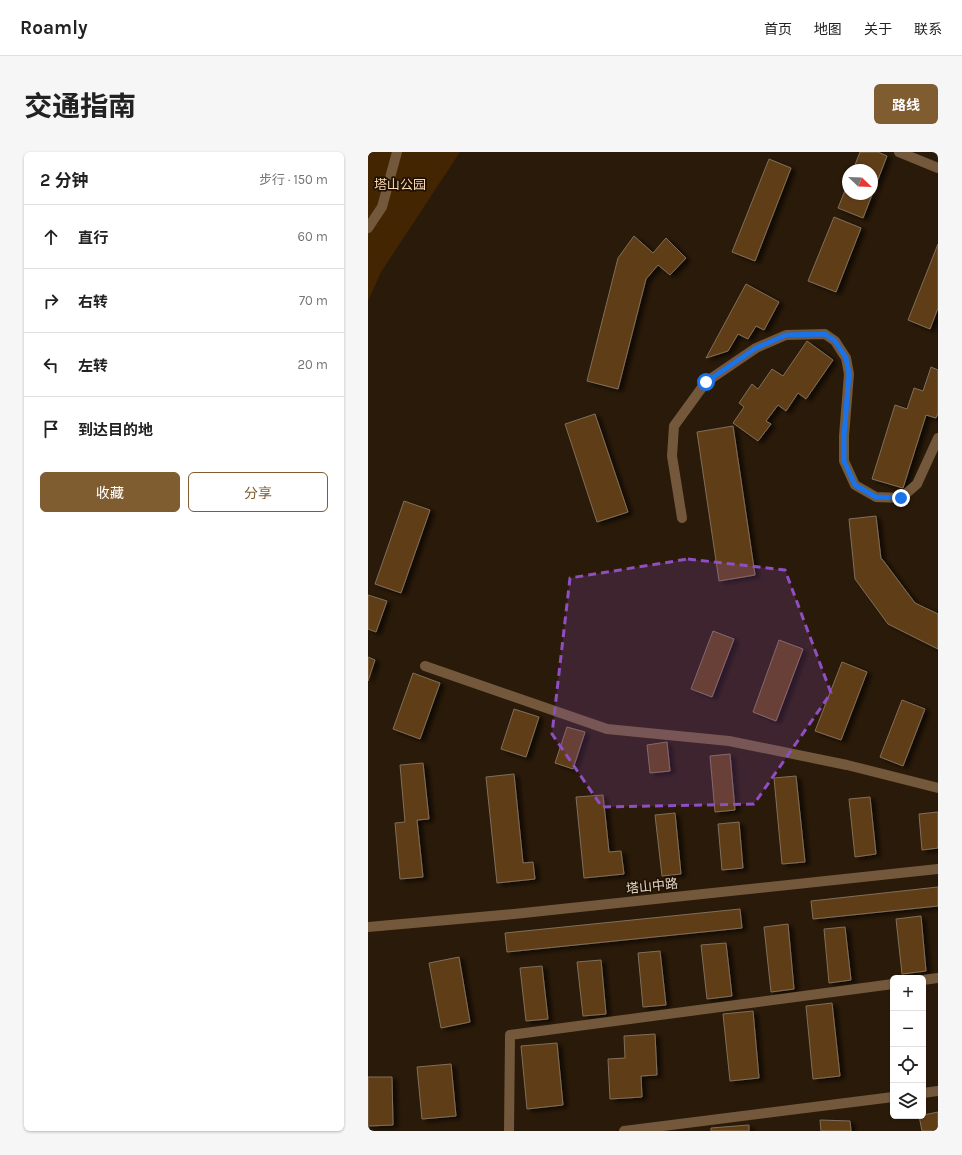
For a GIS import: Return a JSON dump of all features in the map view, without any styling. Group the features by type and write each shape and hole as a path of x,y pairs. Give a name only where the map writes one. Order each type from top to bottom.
{"street":[{"path":"368,228 382,206 397,152"},
{"path":"899,152 938,168"},
{"path":"682,518 672,456 674,426 706,382 756,348 786,335 825,334 835,341 846,358 849,374 844,436 844,461 855,485 876,497 901,498 917,484 938,438"},
{"path":"425,666 607,729 729,741 847,765 938,788"},
{"name":"塔山中路","path":"368,927 514,914 938,869"},
{"path":"926,980 938,978"},
{"path":"509,1131 510,1035 890,984"},
{"path":"926,1093 938,1091"},
{"path":"624,1131 890,1097"}],"highlighted area":[{"path":"688,559 785,570 831,693 754,804 602,807 552,734 570,578"}],"green space":[{"name":"塔山公园","path":"368,152 460,152 381,272 368,301"}],"building":[{"path":"860,152 878,152 887,156 878,179 878,164 855,164"},
{"path":"769,159 791,168 755,261 732,252"},
{"path":"842,198 842,200 870,200 863,218 838,208"},
{"path":"834,217 861,228 836,292 808,281"},
{"path":"634,236 653,253 666,238 686,258 670,275 658,265 646,279 618,389 587,381 618,258"},
{"path":"938,244 938,308 930,329 908,320"},
{"path":"746,284 779,302 764,330 756,326 748,339 738,334 728,351 706,358"},
{"path":"807,341 833,360 806,399 798,393 786,411 778,405 766,421 771,424 758,441 733,423 744,407 739,403 752,384 758,389 772,369 783,376"},
{"path":"931,367 938,370 938,413 936,418 926,415 903,488 872,479 895,405 907,409 914,388 923,391"},
{"path":"595,414 628,512 597,522 565,424"},
{"path":"733,426 755,575 719,581 697,432"},
{"path":"404,501 430,510 401,593 375,584"},
{"path":"876,516 881,559 915,603 938,614 938,649 888,624 855,579 849,519"},
{"path":"368,595 387,601 376,632 368,629"},
{"path":"713,631 734,639 712,697 691,689"},
{"path":"779,640 803,649 776,721 753,712"},
{"path":"368,657 375,660 368,681"},
{"path":"842,662 867,672 841,740 815,731"},
{"path":"413,673 440,683 420,739 393,729"},
{"path":"902,700 925,709 903,766 880,757"},
{"path":"514,709 539,717 526,757 501,749"},
{"path":"567,727 585,732 573,769 555,763"},
{"path":"667,742 670,771 650,773 647,745"},
{"path":"730,754 735,810 715,812 710,756"},
{"path":"423,763 429,819 417,820 423,877 400,879 395,823 405,822 400,765"},
{"path":"514,774 523,863 533,862 535,879 497,883 486,777"},
{"path":"796,776 805,862 782,864 774,778"},
{"path":"603,795 609,852 621,851 624,874 584,878 576,797"},
{"path":"870,797 876,854 855,857 849,799"},
{"path":"938,812 938,848 922,850 919,814"},
{"path":"675,813 681,874 662,876 655,815"},
{"path":"739,822 743,868 722,870 718,824"},
{"path":"938,887 938,906 813,919 811,901"},
{"path":"740,909 742,928 507,952 505,933"},
{"path":"921,916 926,971 902,974 896,919"},
{"path":"788,924 794,989 771,992 764,927"},
{"path":"845,927 851,980 829,983 824,929"},
{"path":"726,943 732,996 707,999 701,945"},
{"path":"660,951 666,1005 643,1007 638,953"},
{"path":"459,957 470,1022 441,1028 429,963"},
{"path":"601,960 606,1014 583,1016 577,962"},
{"path":"542,966 548,1019 526,1021 520,968"},
{"path":"832,1003 840,1076 813,1079 806,1006"},
{"path":"753,1011 759,1078 730,1081 723,1014"},
{"path":"655,1034 657,1075 641,1076 642,1097 610,1099 608,1059 625,1058 624,1036"},
{"path":"557,1043 563,1105 527,1109 521,1046"},
{"path":"451,1064 456,1116 422,1119 417,1067"},
{"path":"368,1077 392,1077 393,1125 368,1126"},
{"path":"938,1112 938,1131 922,1131 920,1119 926,1119 926,1115"},
{"path":"820,1120 850,1121 851,1131 821,1131"},
{"path":"749,1125 749,1131 711,1131 711,1128"}],"route":[{"path":"706,382 756,348 786,335 825,334 835,341 846,358 849,374 844,436 844,461 855,485 876,497 901,498"}]}
